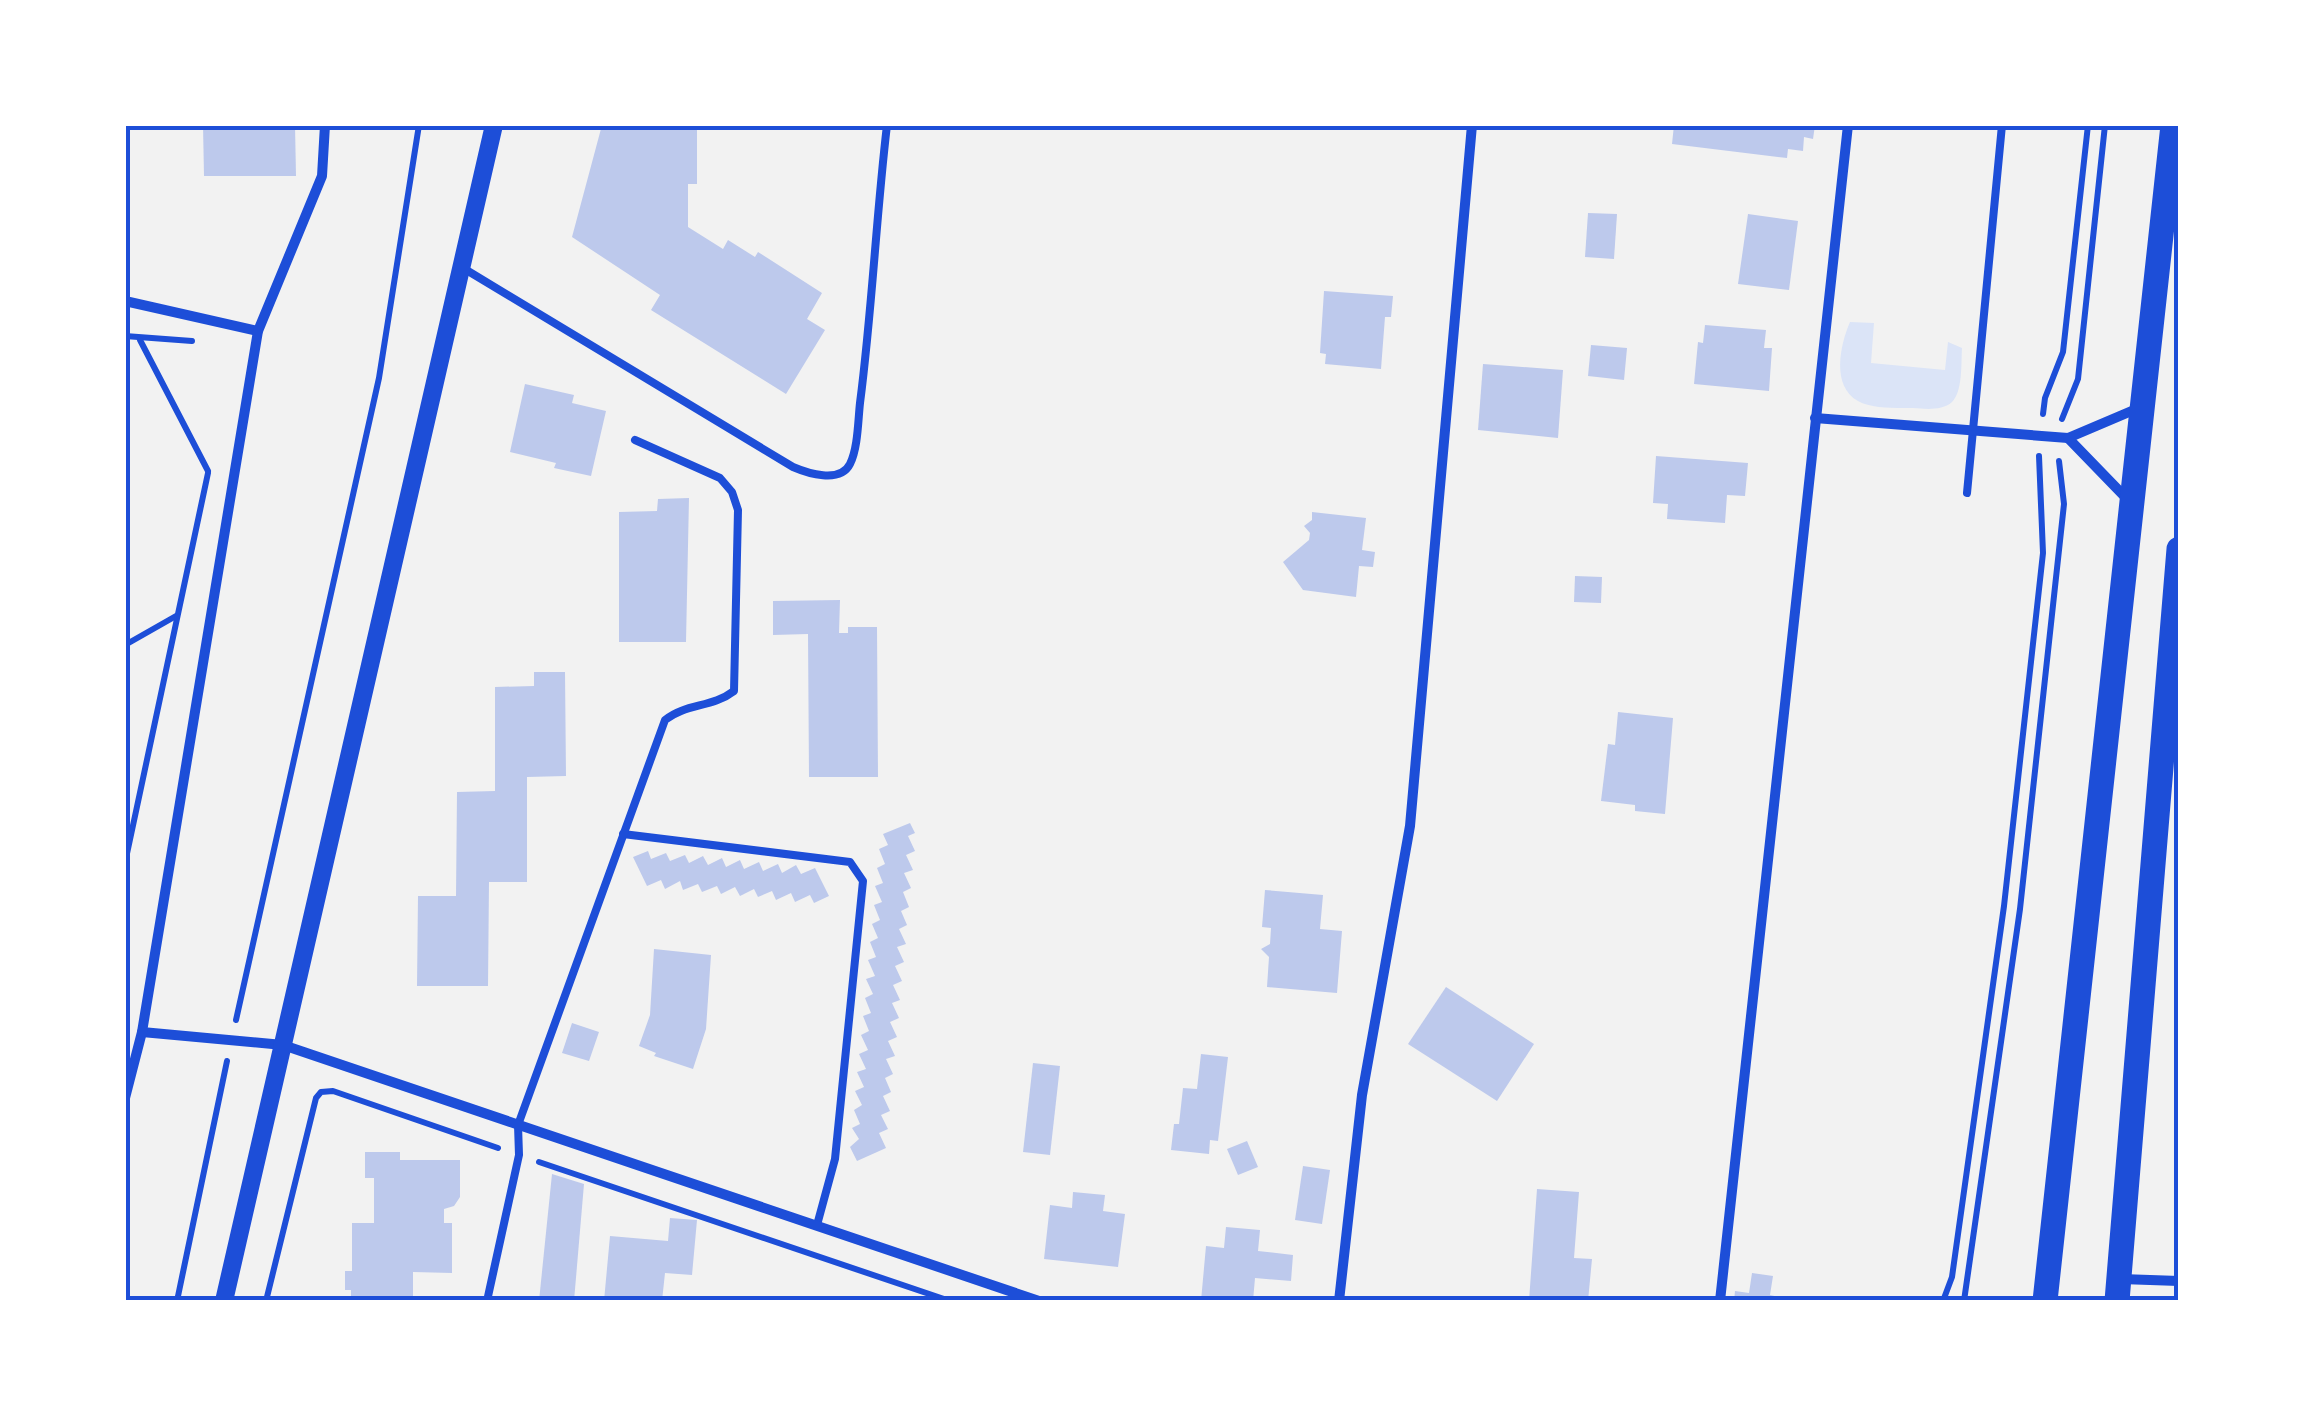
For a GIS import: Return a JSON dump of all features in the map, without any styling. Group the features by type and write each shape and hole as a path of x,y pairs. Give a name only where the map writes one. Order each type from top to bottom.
{"main road":[{"path":"2045,1301 2172,125"},
{"path":"2118,1290 2179,549"}],"street":[{"path":"125,1098 142,1032 258,330 322,176 325,125"},
{"path":"224,1301 491,125"},
{"path":"1339,1301 1362,1095 1410,826 1472,125"},
{"path":"1720,1301 1848,125"},
{"path":"125,302 258,330"},
{"path":"1814,418 2065,437 2141,407"},
{"path":"2065,437 2131,503"},
{"path":"142,1032 282,1045 1038,1301"},
{"path":"2118,1290 2179,1281"}],"lane":[{"path":"459,266 792,467 812,475 843,472 850,464 855,442 866,356 887,125"},
{"path":"1967,494 2002,125"},
{"path":"488,1301 519,1156 518,1125 665,720 678,710 720,702 734,691 738,510 732,492 720,478 635,440"},
{"path":"623,834 850,862 863,882 835,1159 817,1226"}],"path":[{"path":"177,1301 379,378 420,125"},
{"path":"1943,1301 1954,1260 2008,866 2043,553 2038,467 2044,398 2063,352 2088,125"},
{"path":"1964,1301 2027,850 2064,504 2059,468 2065,437 2062,414 2078,379 2106,125"},
{"path":"125,336 198,342"},
{"path":"140,340 208,471"},
{"path":"125,863 212,452"},
{"path":"125,645 178,616"},
{"path":"266,1301 316,1098 321,1092 333,1090 950,1301"}],"shaded area":[{"path":"1850,322 1874,323 1871,363 1945,370 1948,342 1962,348 1956,397 1943,407 1928,409 1877,407 1858,401 1849,394 1841,375 1841,353"}],"building":[{"path":"203,125 295,125 296,176 204,176"},
{"path":"602,125 697,125 697,184 688,184 688,227 723,249 728,240 755,257 758,252 822,293 807,319 825,330 786,394 651,310 660,295 572,237"},
{"path":"1674,125 1815,125 1813,139 1804,137 1803,151 1788,149 1787,158 1672,144"},
{"path":"1588,213 1617,214 1614,259 1585,257"},
{"path":"1748,214 1798,221 1789,290 1738,284"},
{"path":"1324,291 1393,296 1391,317 1385,317 1381,369 1325,364 1326,354 1320,353"},
{"path":"1705,325 1766,330 1764,348 1772,348 1769,391 1694,384 1698,342 1703,343"},
{"path":"1591,345 1627,348 1624,380 1588,376"},
{"path":"1483,364 1563,370 1558,438 1478,430"},
{"path":"525,384 574,395 572,403 606,411 591,476 510,452"},
{"path":"1656,456 1748,463 1745,496 1727,495 1725,523 1667,519 1668,504 1653,503"},
{"path":"689,498 686,642 619,642 619,512 657,511 658,499"},
{"path":"1312,512 1366,518 1362,550 1375,552 1373,567 1359,566 1356,597 1303,590 1283,562 1309,540 1310,533 1304,526 1312,520"},
{"path":"1575,576 1602,577 1601,603 1574,602"},
{"path":"840,600 839,633 848,633 848,627 877,627 878,777 809,777 808,634 773,635 773,601"},
{"path":"534,672 565,672 566,776 527,777 527,882 489,882 488,986 417,986 418,896 456,896 457,792 495,791 495,687 534,686"},
{"path":"1618,712 1673,718 1665,814 1635,811 1635,805 1601,801 1608,744 1615,745"},
{"path":"910,823 915,833 908,836 915,851 906,855 913,870 904,873 911,888 903,892 909,907 901,911 907,925 899,929 906,944 897,947 904,962 895,966 902,981 893,985 900,1000 892,1003 899,1018 890,1022 897,1037 888,1041 895,1056 886,1059 893,1074 885,1078 891,1092 883,1096 890,1111 881,1115 888,1129 879,1133 886,1148 857,1161 850,1147 859,1139 852,1128 860,1124 854,1110 862,1105 855,1091 864,1087 857,1072 866,1069 859,1054 868,1050 861,1035 869,1031 863,1016 871,1013 865,998 873,994 866,979 875,976 868,960 876,957 870,942 878,938 872,924 880,920 874,905 882,902 875,886 883,883 877,868 885,864 879,849 888,845 883,834"},
{"path":"648,851 651,859 666,853 670,861 685,855 689,863 703,856 708,865 722,858 726,867 740,860 744,869 759,862 763,871 778,864 782,873 796,865 801,874 815,868 829,896 814,903 810,895 795,902 791,893 776,900 772,891 758,897 754,889 740,896 735,887 721,894 717,886 702,892 698,884 683,890 680,881 665,889 661,880 647,886 633,857"},
{"path":"1265,890 1323,895 1320,929 1342,931 1337,993 1267,987 1269,957 1261,949 1270,944 1271,928 1262,927"},
{"path":"654,949 711,955 706,1029 693,1069 654,1056 656,1053 639,1046 650,1015"},
{"path":"1446,987 1534,1044 1497,1101 1408,1044"},
{"path":"572,1023 599,1032 589,1061 562,1053"},
{"path":"1201,1054 1228,1057 1218,1141 1210,1140 1209,1154 1171,1150 1183,1088 1197,1089"},
{"path":"1033,1063 1060,1066 1050,1155 1023,1152"},
{"path":"1247,1141 1258,1167 1238,1175 1227,1149"},
{"path":"365,1152 400,1152 400,1160 460,1160 460,1197 454,1206 444,1209 444,1223 452,1223 452,1273 413,1272 413,1301 351,1301 351,1290 345,1290 345,1271 352,1271 352,1223 374,1223 374,1178 365,1178"},
{"path":"1303,1166 1330,1170 1322,1224 1295,1220"},
{"path":"552,1174 584,1184 574,1301 539,1301"},
{"path":"1537,1189 1579,1192 1574,1258 1592,1259 1588,1301 1529,1301"},
{"path":"1073,1192 1105,1195 1103,1211 1125,1214 1118,1267 1044,1259 1050,1205 1072,1208"},
{"path":"670,1218 697,1220 692,1275 665,1273 662,1301 604,1301 610,1236 668,1241"},
{"path":"1226,1227 1260,1230 1258,1251 1293,1255 1291,1281 1255,1278 1253,1301 1201,1301 1206,1246 1224,1248"},
{"path":"1752,1273 1773,1276 1770,1295 1798,1301 1734,1301 1735,1291 1749,1293"}]}
